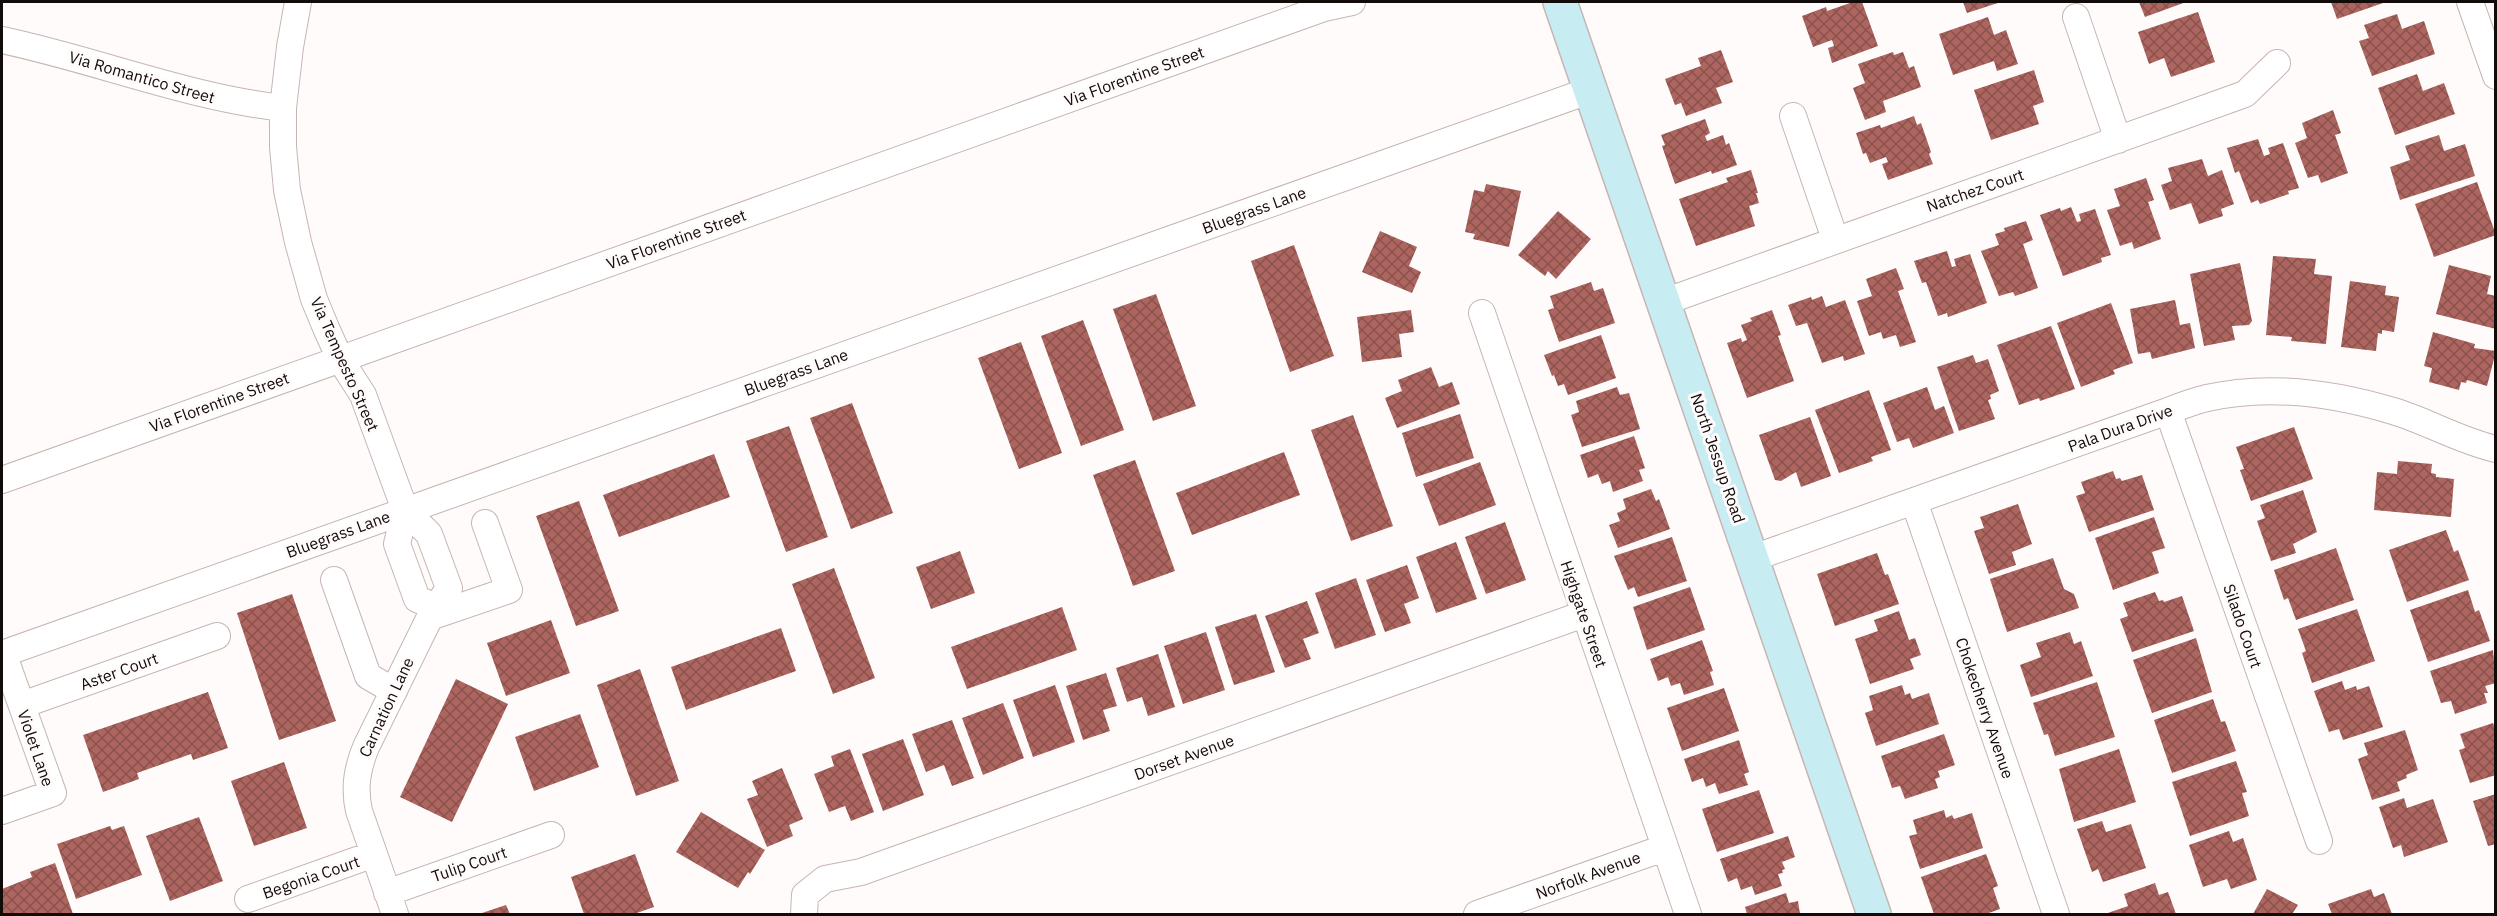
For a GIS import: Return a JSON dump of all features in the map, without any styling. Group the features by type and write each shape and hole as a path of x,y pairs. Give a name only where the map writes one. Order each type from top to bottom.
{"street":[{"name":"Via Tempesto Street","path":"298,2 283,108 286,190 314,299 340,358 363,396 405,510"},
{"name":"Via Florentine Street","path":"2,480 1324,8 1352,2"},
{"name":"North Jessup Road","path":"1560,2 1874,915"},
{"path":"2470,2 2496,76"},
{"path":"2076,17 2118,140"},
{"name":"Via Romantico Street","path":"2,40 40,48 216,98 283,108"},
{"name":"Natchez Court","path":"1664,302 2245,94 2277,63"},
{"name":"Bluegrass Lane","path":"2,654 1591,90"},
{"path":"1793,116 1835,239"},
{"name":"Highgate Street","path":"1482,313 1688,915"},
{"name":"Pala Dura Drive","path":"1753,558 2206,398 2243,392 2281,390 2314,394 2393,411 2496,449"},
{"name":"Silado Court","path":"2168,411 2319,841"},
{"name":"Chokecherry Avenue","path":"1914,501 2056,915"},
{"path":"405,510 397,544 417,599 433,612 509,590 485,523"},
{"name":"Carnation Lane","path":"391,904 359,811 355,796 356,784 366,747 433,612 448,588 429,534 405,510"},
{"path":"334,580 368,676 394,691"},
{"name":"Dorset Avenue","path":"804,915 805,895 825,879 861,873 1584,614"},
{"name":"Aster Court","path":"22,705 217,636"},
{"name":"Violet Lane","path":"2,654 53,793 2,811"},
{"name":"Tulip Court","path":"391,904 551,835"},
{"name":"Norfolk Avenue","path":"1477,915 1664,848"},
{"name":"Begonia Court","path":"248,899 374,854"}],"building":[{"path":"1853,2 1862,2 1878,46 1832,63 1828,48 1834,46 1832,40 1813,47 1802,16 1826,7 1827,11"},
{"path":"1963,2 2001,2 1967,13"},
{"path":"2139,2 2186,2 2145,17"},
{"path":"2331,2 2386,2 2337,19"},
{"path":"2198,12 2215,62 2171,77 2164,58 2149,64 2138,32"},
{"path":"2397,14 2402,29 2424,21 2435,54 2372,76 2359,41 2369,38 2364,25"},
{"path":"1988,17 1994,35 2006,30 2018,64 1997,71 1994,61 1953,75 1939,34"},
{"path":"1721,50 1733,82 1716,88 1722,103 1686,116 1681,103 1675,105 1665,79 1701,66 1698,58"},
{"path":"1893,52 1894,55 1903,52 1909,68 1914,66 1921,87 1883,101 1886,112 1865,120 1853,88 1865,83 1858,64"},
{"path":"2034,70 2044,102 2033,106 2039,124 1991,140 1974,90"},
{"path":"2417,74 2423,91 2444,83 2455,114 2395,135 2378,88"},
{"path":"2333,110 2341,133 2335,135 2348,173 2321,183 2318,175 2308,178 2295,143 2307,138 2302,123"},
{"path":"1914,116 1917,125 1921,123 1933,164 1888,180 1882,164 1888,162 1886,157 1870,163 1866,153 1863,154 1856,133 1880,125 1881,128"},
{"path":"1705,119 1710,133 1705,136 1707,141 1723,135 1726,145 1729,143 1737,165 1712,174 1711,171 1675,184 1662,146 1665,145 1661,135"},
{"path":"2439,135 2444,151 2465,144 2475,176 2400,200 2390,167 2410,160 2405,146"},
{"path":"2258,139 2264,156 2270,154 2268,148 2283,143 2299,188 2260,204 2258,200 2251,203 2239,171 2235,173 2227,148"},
{"path":"2202,159 2208,176 2222,170 2234,204 2221,209 2223,216 2199,224 2191,203 2170,210 2161,185 2172,181 2168,168"},
{"path":"1751,170 1759,203 1749,206 1755,226 1696,246 1679,199 1728,182 1726,178"},
{"path":"2146,178 2154,200 2148,202 2161,239 2134,249 2132,242 2120,246 2107,210 2120,206 2114,189"},
{"path":"2477,182 2496,235 2434,257 2415,204"},
{"path":"1486,184 1521,191 1509,247 1473,239 1475,234 1465,232 1474,190 1484,192"},
{"path":"2071,207 2077,222 2081,221 2079,214 2095,209 2111,255 2101,258 2102,262 2063,276 2040,215"},
{"path":"1558,211 1591,239 1556,279 1548,271 1545,276 1518,255"},
{"path":"2026,221 2033,240 2023,244 2038,288 2015,296 2013,292 1999,296 1981,251 1999,245 1995,234 2005,231 2004,228"},
{"path":"1380,231 1417,247 1409,266 1421,272 1412,293 1362,272"},
{"path":"1294,245 1334,356 1290,372 1251,261"},
{"path":"1947,251 1952,267 1956,266 1954,259 1970,254 1987,303 1948,317 1947,313 1938,316 1926,282 1922,283 1914,261"},
{"path":"2273,256 2316,259 2314,274 2332,276 2326,344 2291,341 2292,337 2266,335"},
{"path":"2240,263 2252,321 2249,325 2232,326 2235,340 2204,346 2190,274"},
{"path":"2449,265 2491,276 2487,294 2496,296 2496,329 2436,314"},
{"path":"1896,268 1904,289 1898,291 1916,342 1900,347 1896,335 1883,339 1881,332 1869,336 1857,301 1872,296 1866,279"},
{"path":"2350,281 2386,286 2385,295 2399,297 2394,332 2382,330 2382,334 2378,333 2376,351 2341,347"},
{"path":"1591,282 1594,291 1603,288 1615,323 1559,342 1548,310 1554,308 1550,296"},
{"path":"1156,294 1196,406 1153,421 1113,309"},
{"path":"1822,296 1826,307 1845,300 1865,354 1844,361 1843,356 1822,363 1807,323 1796,326 1788,305 1811,297 1812,300"},
{"path":"2175,300 2180,325 2190,323 2195,348 2152,359 2150,352 2138,354 2130,309"},
{"path":"2111,303 2133,363 2113,370 2115,374 2081,387 2057,323"},
{"path":"1411,310 1414,332 1399,334 1402,357 1362,362 1357,317"},
{"path":"1772,310 1781,335 1778,336 1794,381 1747,398 1727,343 1741,338 1742,342 1747,340 1741,325 1752,321 1750,318"},
{"path":"1083,320 1124,430 1081,446 1041,336"},
{"path":"2051,326 2075,389 2040,401 2039,398 2019,405 1997,345"},
{"path":"2433,332 2475,344 2474,348 2496,351 2487,386 2467,380 2466,383 2461,382 2459,390 2429,382 2432,368 2424,366"},
{"path":"1601,335 1616,378 1568,395 1564,384 1558,386 1554,375 1552,376 1544,355"},
{"path":"1021,342 1062,453 1019,469 978,358"},
{"path":"1973,355 1976,363 1988,359 1999,391 1990,395 1991,399 1988,400 1995,419 1959,431 1937,367"},
{"path":"1431,367 1439,387 1452,382 1460,404 1397,428 1385,398 1402,391 1398,380"},
{"path":"1617,387 1620,395 1629,393 1640,429 1582,447 1571,415 1579,412 1576,401"},
{"path":"1927,387 1935,410 1944,406 1954,433 1913,448 1909,438 1897,442 1883,403"},
{"path":"1869,390 1891,450 1871,457 1873,461 1839,473 1815,410"},
{"path":"852,403 893,513 851,529 810,418"},
{"path":"1460,414 1474,458 1416,477 1402,433"},
{"path":"1353,415 1393,526 1351,541 1311,430"},
{"path":"1810,417 1831,476 1801,487 1796,472 1781,481 1775,480 1759,435"},
{"path":"789,426 828,537 786,552 746,441"},
{"path":"2294,427 2313,479 2251,501 2240,470 2244,469 2236,447"},
{"path":"1634,436 1645,468 1639,470 1643,481 1613,492 1610,481 1602,484 1598,474 1588,478 1580,455"},
{"path":"1284,452 1300,495 1192,535 1176,493"},
{"path":"714,454 730,497 619,537 603,495"},
{"path":"1135,460 1175,571 1133,586 1093,475"},
{"path":"2398,461 2432,464 2431,473 2436,474 2436,477 2454,479 2451,517 2374,510 2377,472 2397,474"},
{"path":"1480,462 1496,505 1439,526 1423,484"},
{"path":"2113,471 2116,479 2120,478 2122,481 2142,475 2154,510 2089,532 2076,496 2085,493 2081,482"},
{"path":"1651,489 1656,501 1659,499 1670,529 1618,548 1609,525 1620,521 1617,513 1626,509 1623,499"},
{"path":"2303,490 2317,532 2293,544 2296,553 2271,561 2257,521 2265,518 2260,505"},
{"path":"579,501 619,611 576,626 536,516"},
{"path":"2018,504 2032,544 2012,552 2016,565 1989,574 1974,531 1984,528 1980,517"},
{"path":"2154,517 2165,548 2152,552 2159,573 2113,590 2095,538"},
{"path":"1505,522 1526,580 1486,594 1465,537"},
{"path":"2446,530 2454,552 2458,550 2469,580 2407,602 2389,550"},
{"path":"1672,537 1687,581 1638,597 1634,587 1628,590 1614,556"},
{"path":"1456,542 1477,599 1436,613 1416,557"},
{"path":"2336,548 2354,600 2296,620 2288,598 2284,600 2274,570"},
{"path":"960,551 975,593 931,609 916,567"},
{"path":"1877,553 1899,604 1835,626 1817,574"},
{"path":"2053,558 2064,589 2074,594 2079,608 2007,632 1990,579"},
{"path":"1407,565 1419,598 1404,604 1411,623 1385,632 1366,580"},
{"path":"834,568 875,678 833,694 792,584"},
{"path":"1356,578 1376,635 1335,649 1315,593"},
{"path":"1690,587 1705,630 1647,650 1633,607"},
{"path":"2468,590 2475,612 2479,610 2490,641 2428,662 2410,610"},
{"path":"2155,592 2159,601 2164,602 2182,596 2194,631 2132,652 2120,619 2128,616 2123,603"},
{"path":"292,594 336,721 279,740 237,613"},
{"path":"1307,601 1319,633 1303,639 1311,659 1285,668 1265,616"},
{"path":"1062,607 1077,650 967,689 951,647"},
{"path":"2357,609 2375,661 2312,683 2302,653 2306,651 2298,629"},
{"path":"1899,611 1909,640 1915,638 1921,655 1910,659 1914,669 1870,684 1855,639 1878,631 1874,620"},
{"path":"1256,614 1275,672 1234,685 1215,627"},
{"path":"551,620 570,673 506,696 487,643"},
{"path":"781,628 796,671 686,710 671,667"},
{"path":"1206,632 1225,690 1183,704 1164,646"},
{"path":"2070,632 2074,644 2081,641 2093,676 2031,697 2020,665 2041,657 2036,643"},
{"path":"2196,638 2212,692 2152,713 2133,660"},
{"path":"1702,640 1713,671 1710,672 1714,685 1684,695 1680,683 1671,686 1668,677 1658,681 1650,659"},
{"path":"2493,650 2496,683 2485,686 2488,693 2484,693 2487,703 2455,714 2451,701 2441,703 2430,671"},
{"path":"1158,654 1175,707 1148,716 1142,697 1127,702 1116,668"},
{"path":"640,669 679,781 636,796 597,685"},
{"path":"1106,673 1117,706 1103,710 1110,731 1083,740 1066,686"},
{"path":"456,679 508,704 452,822 400,797"},
{"path":"2342,681 2345,690 2356,686 2357,690 2369,686 2383,727 2343,740 2339,729 2329,732 2314,691"},
{"path":"2097,682 2115,737 2055,756 2048,734 2044,735 2033,703"},
{"path":"1055,685 1075,742 1033,757 1013,700"},
{"path":"1902,685 1905,695 1910,693 1912,699 1929,693 1939,724 1876,746 1865,713 1873,710 1869,696"},
{"path":"1724,688 1739,731 1682,751 1667,708"},
{"path":"208,692 228,748 193,760 191,754 137,773 139,779 103,792 83,735"},
{"path":"2213,699 2221,722 2225,721 2236,751 2172,773 2154,720"},
{"path":"1003,703 1024,758 983,775 962,718"},
{"path":"580,714 599,767 534,791 515,737"},
{"path":"952,720 974,778 952,786 944,765 926,772 912,734"},
{"path":"2493,723 2496,730 2496,775 2470,783 2459,750 2465,748 2460,734"},
{"path":"2405,730 2418,770 2397,782 2400,791 2372,800 2358,759 2368,755 2364,743"},
{"path":"1944,734 1955,765 1938,771 1940,777 1935,779 1938,788 1905,799 1900,786 1892,788 1881,756"},
{"path":"903,739 924,795 883,811 862,754"},
{"path":"1739,740 1749,772 1744,774 1748,785 1719,794 1715,783 1706,787 1703,778 1692,782 1684,759"},
{"path":"850,749 874,812 851,821 845,806 829,812 814,774 834,766 831,756"},
{"path":"2119,749 2136,802 2074,822 2059,769"},
{"path":"2236,761 2247,792 2242,793 2249,816 2190,836 2172,782"},
{"path":"284,762 307,828 254,846 231,781"},
{"path":"782,768 803,819 789,825 793,836 767,847 747,799 758,795 752,781"},
{"path":"1759,790 1774,833 1717,852 1702,809"},
{"path":"2496,794 2496,844 2488,846 2473,801"},
{"path":"2404,798 2407,808 2433,799 2448,842 2404,857 2401,845 2393,848 2379,807"},
{"path":"1944,810 1946,818 1952,815 1954,819 1972,813 1983,848 1920,869 1909,836 1917,834 1913,820"},
{"path":"701,812 765,850 738,888 676,852"},
{"path":"199,817 223,881 170,901 146,836"},
{"path":"2102,821 2106,832 2131,824 2146,868 2103,882 2098,869 2092,872 2077,829"},
{"path":"110,826 112,830 124,826 142,875 76,899 57,844"},
{"path":"2229,831 2233,842 2243,838 2257,880 2231,889 2227,879 2203,887 2189,845"},
{"path":"1788,836 1795,857 1782,862 1785,869 1782,870 1783,873 1778,874 1782,886 1755,895 1752,886 1741,890 1737,878 1728,882 1720,859"},
{"path":"635,854 654,907 634,914 584,914 571,877"},
{"path":"1986,854 1998,886 1993,888 2000,909 1986,914 1934,914 1921,877"},
{"path":"55,863 73,914 2,914 2,889 32,877 30,872"},
{"path":"2155,883 2159,895 2168,892 2176,914 2105,914 2128,906 2124,894"},
{"path":"2267,889 2298,905 2292,914 2253,914"},
{"path":"2371,889 2374,897 2384,893 2392,914 2332,914 2328,904"},
{"path":"1786,893 1789,903 1798,901 1800,914 1747,914 1745,907"},
{"path":"506,905 510,914 479,914"}]}
